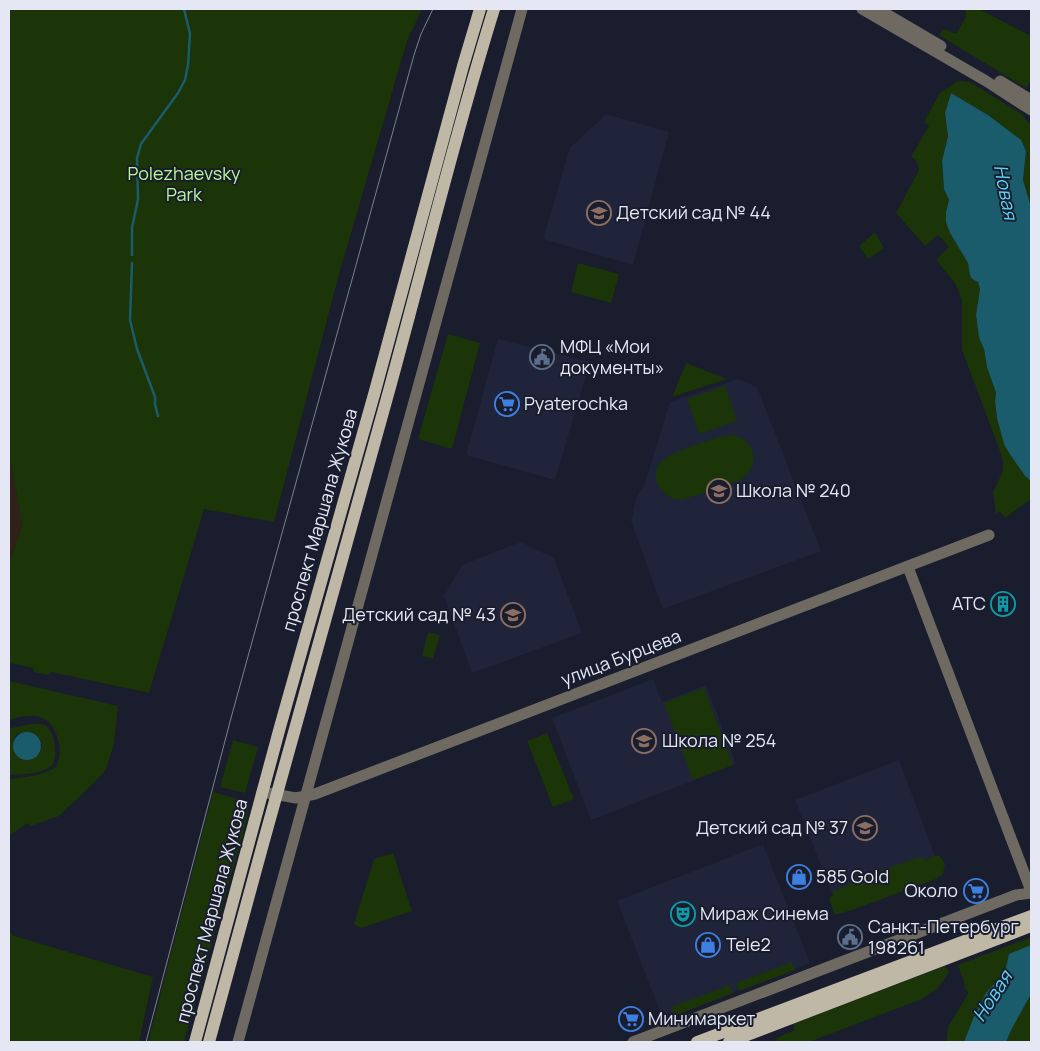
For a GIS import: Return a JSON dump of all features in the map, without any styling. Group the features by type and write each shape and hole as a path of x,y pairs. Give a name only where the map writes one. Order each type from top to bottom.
{"main road":[{"name":"проспект Маршала Жукова","path":"195,1042 262,792 480,9"},
{"name":"проспект Маршала Жукова","path":"209,1042 275,796 388,395 465,107 494,9"},
{"path":"697,1042 712,1041 1031,916"},
{"path":"729,1042 1031,926"}],"street":[{"path":"238,1042 522,9"},
{"path":"862,9 978,76 1031,110"},
{"path":"878,9 1031,100"},
{"name":"улица Бурцева","path":"262,792 275,796 296,798 306,796 989,535"},
{"path":"633,1042 1016,895 1031,892 908,567"}],"shaded area":[{"name":"Детский сад № 44","path":"606,114 669,132 633,265 543,239 570,148"},
{"path":"498,339 590,362 555,480 466,455"},
{"name":"Школа № 240","path":"738,379 757,387 821,551 663,609 631,521 636,499 645,483 670,402"},
{"path":"9,452 22,525 9,564"},
{"name":"Детский сад № 43","path":"521,542 554,558 582,633 472,673 444,596 462,565"},
{"name":"Школа № 254","path":"653,679 662,702 706,685 736,764 591,820 552,718"},
{"name":"Детский сад № 37","path":"899,760 935,856 833,895 795,800"},
{"path":"763,844 810,963 663,1019 617,901"}],"green space":[{"name":"Polezhaevsky Park","path":"9,9 422,9 407,41 338,278 274,522 204,509 149,693 51,672 49,675 34,672 33,668 9,663 9,565 22,525 9,452"},
{"path":"965,9 979,9 1031,36 1031,80 1026,88 939,35 944,29 956,34 966,17"},
{"path":"958,81 970,82 1020,113 1031,125 1031,207 1023,180 1026,151 1020,140 988,115 951,93 945,113 948,136 942,161 944,189 949,200 950,233 968,263 972,279 978,282 980,289 976,315 979,338 984,349 987,367 996,393 997,418 1004,443 1025,476 1031,481 1031,499 1005,518 1000,511 996,514 993,492 1002,473 1003,463 1001,454 962,350 962,301 955,283 936,260 949,247 938,235 925,246 896,213 919,170 916,160 911,157 929,126 924,122 940,93"},
{"path":"875,232 884,248 868,259 859,246"},
{"path":"578,263 619,274 611,303 571,292"},
{"path":"448,334 480,343 452,449 418,439"},
{"path":"686,363 727,379 672,397"},
{"path":"725,386 737,421 699,434 687,399"},
{"path":"732,435 747,442 751,448 753,463 745,476 738,481 683,500 675,499 663,492 656,480 656,473 658,466 663,460 696,444"},
{"path":"428,632 440,635 433,659 422,656"},
{"path":"9,681 118,706 114,744 106,769 96,781 59,816 30,826 27,823 9,836 9,779 39,774 56,767 60,750 55,731 46,720 40,717 25,716 9,720"},
{"path":"704,688 733,765 693,780 664,703"},
{"path":"31,724 46,726 52,734 55,745 55,757 51,766 36,773 9,775 9,730","holes":["18,733 41,740 42,747 39,754 13,747 13,740"]},
{"path":"547,733 574,799 553,807 527,741"},
{"path":"233,740 258,747 245,793 220,787"},
{"path":"213,792 249,802 247,819 184,1042 148,1042"},
{"path":"393,853 412,911 361,928 354,924 374,859"},
{"path":"940,856 945,864 943,874 936,879 835,915 829,899 834,891 850,884 859,876 883,870 919,857 925,860"},
{"path":"9,929 12,935 153,977 139,1042 9,1042"},
{"path":"1031,937 1031,1042 946,1042 948,1027 969,992 964,988 965,985 958,965"},
{"path":"792,962 795,970 739,991 736,983"},
{"path":"945,966 949,972 938,988 922,999 809,1042 777,1042 776,1038 795,1030 793,1024"},
{"path":"730,985 733,993 674,1016 671,1007"}],"water":[{"name":"Новая","path":"951,93 988,115 1021,140 1026,151 1023,180 1031,207 1031,481 1025,476 1004,444 997,418 996,393 987,367 984,349 979,338 976,315 980,289 978,282 972,279 968,263 950,233 946,222 949,200 944,189 942,161 948,136 945,113"},
{"path":"27,732 37,736 41,746 37,756 27,760 17,756 13,746 17,736"},
{"name":"Новая","path":"1031,945 1031,994 1006,1042 964,1042 986,993 1005,972 1009,954"}],"waterway":[{"path":"132,255 132,228 138,199 137,158 141,144 178,93 185,80 190,34 184,9"},
{"path":"132,263 130,320 137,349 155,397 158,416"}],"tram line":[{"path":"146,1042 231,718 414,55 421,34 433,9"}],"place":[{"name":"Детский сад № 44","path":"599,213"},
{"name":"МФЦ «Мои документы»","path":"542,357"},
{"name":"Pyaterochka","path":"507,404"},
{"name":"Школа № 240","path":"719,491"},
{"name":"АТС","path":"1003,604"},
{"name":"Детский сад № 43","path":"513,615"},
{"name":"Школа № 254","path":"644,741"},
{"name":"Детский сад № 37","path":"865,828"},
{"name":"585 Gold","path":"799,877"},
{"name":"Около","path":"976,891"},
{"name":"Мираж Синема","path":"683,914"},
{"name":"Санкт-Петербург 198261","path":"850,937"},
{"name":"Tele2","path":"708,945"},
{"name":"Минимаркет","path":"631,1019"}]}
